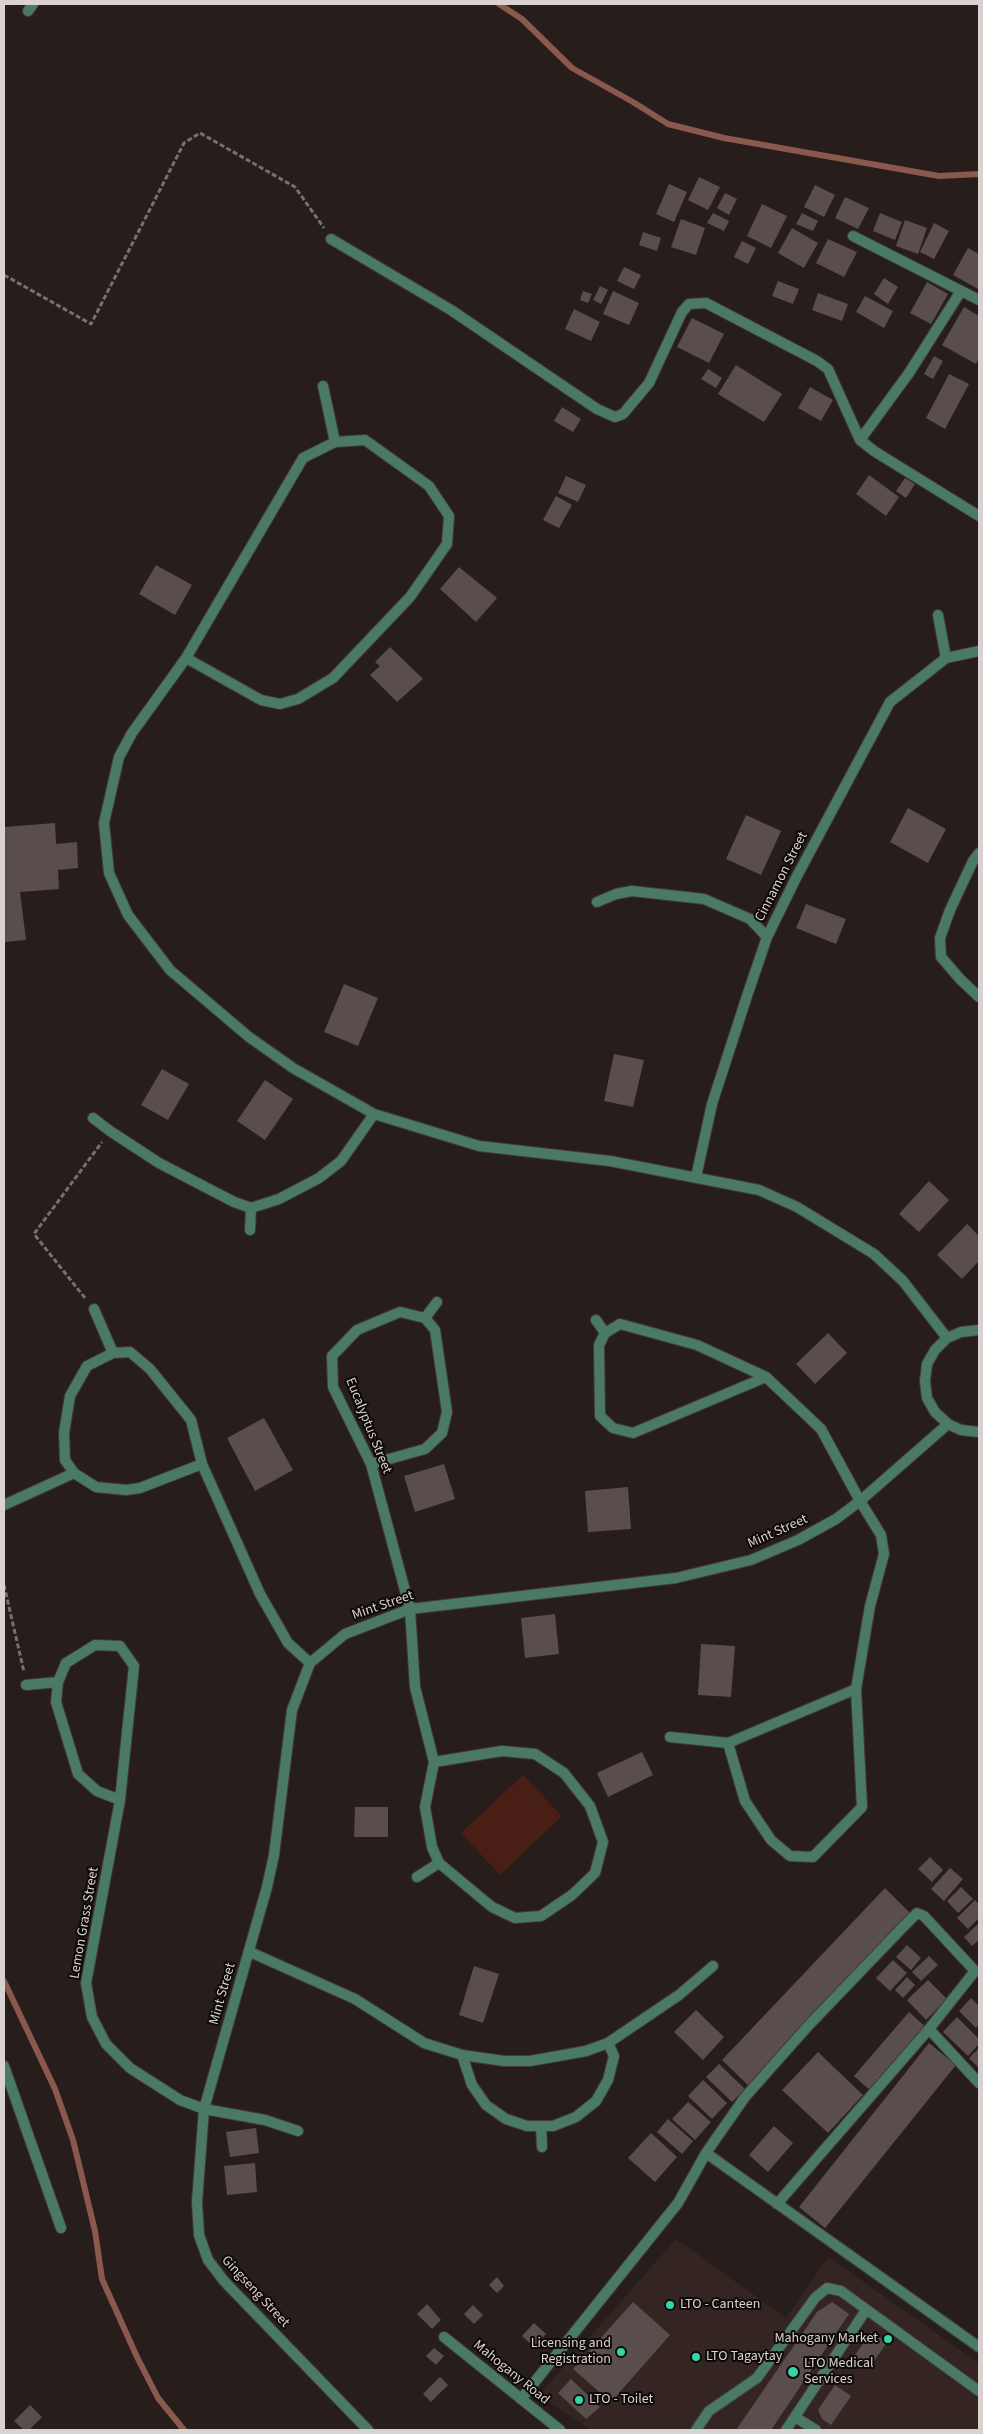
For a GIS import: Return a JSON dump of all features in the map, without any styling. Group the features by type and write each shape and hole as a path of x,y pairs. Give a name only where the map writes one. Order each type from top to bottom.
{"street":[{"path":"853,236 979,300"},
{"path":"331,239 451,310 597,409 615,417 623,414 649,383 682,312 689,304 706,303 828,369 860,440 874,451 979,516"},
{"path":"860,440 909,373 961,291"},
{"path":"323,386 335,442"},
{"path":"186,658 261,700 280,704 298,699 333,678 410,597 447,544 449,516 429,486 365,440 335,442 303,458 186,658 132,733 120,757 104,823 110,873 128,916 170,970 249,1037 293,1068 374,1114 479,1146 610,1161 759,1190 797,1208 874,1254 903,1280 947,1338"},
{"path":"938,615 946,658"},
{"name":"Cinnamon Street","path":"696,1177 712,1104 767,937 796,876 890,702 946,658 979,651"},
{"path":"979,853 973,861 950,910 940,938 941,957 979,997"},
{"path":"597,902 616,894 632,891 704,899 750,919 767,937"},
{"path":"93,1118 159,1163 234,1202 252,1208 279,1199 319,1178 341,1161 374,1114"},
{"path":"250,1230 252,1208"},
{"path":"371,1464 425,1449 442,1433 447,1412 435,1330 424,1318 437,1302"},
{"path":"94,1309 112,1353"},
{"name":"Eucalyptus Street","path":"424,1318 400,1312 357,1330 332,1356 333,1387 371,1464 410,1609 415,1687 434,1762"},
{"path":"596,1320 605,1333"},
{"path":"728,1743 745,1801 771,1840 790,1856 813,1857 862,1808 856,1689 870,1606 884,1554 881,1534 860,1501 821,1429 766,1377 697,1345 620,1324 605,1333 599,1345 600,1416 613,1428 634,1434 766,1377"},
{"path":"979,1330 961,1332 947,1338 927,1364 925,1381 927,1398 936,1412 948,1424 961,1430 979,1432"},
{"path":"202,1464 148,1486 126,1490 96,1487 74,1473 65,1460 64,1433 70,1396 87,1366 112,1353 130,1352 150,1369 191,1420 202,1464 260,1594 288,1643 310,1663"},
{"name":"Mint Street","path":"204,2109 250,1952 274,1855 292,1710 310,1663 345,1634 410,1609 676,1578 750,1560 798,1540 836,1519 860,1501 948,1424"},
{"path":"4,1505 74,1473"},
{"name":"Lemon Grass Street","path":"120,1800 97,1791 78,1774 56,1702 58,1682 66,1662 95,1645 120,1646 134,1666 120,1800 86,1983 92,2016 106,2044 130,2068 180,2100 204,2109 265,2120 298,2131"},
{"path":"26,1685 58,1682"},
{"path":"670,1737 728,1743 856,1689"},
{"path":"502,1751 535,1754 564,1773 590,1806 603,1842 595,1874 572,1895 541,1916 515,1918 492,1907 439,1863 432,1847 425,1807 434,1762 502,1751"},
{"path":"417,1876 439,1863"},
{"path":"522,2399 678,2203 706,2153 745,2097 808,2026 917,1913 924,1916 975,1971 929,2029 777,2204"},
{"path":"250,1952 355,1999 424,2043 462,2055 504,2061 530,2062 586,2051 608,2043 679,1995 713,1966"},
{"path":"929,2029 979,2083"},
{"path":"462,2055 472,2085 486,2105 506,2119 527,2126 553,2126 576,2117 596,2101 608,2080 614,2056 608,2043"},
{"path":"4,2066 61,2228"},
{"name":"Gingseng Street","path":"204,2109 198,2202 199,2235 208,2260 224,2281 368,2430"},
{"path":"541,2126 542,2147"},
{"path":"706,2153 979,2348"},
{"path":"696,2430 709,2411 757,2378 820,2292 827,2288 834,2288 979,2391"},
{"path":"786,2430 866,2310"},
{"name":"Mahogany Road","path":"444,2337 560,2430"},
{"path":"795,2417 816,2430"}],"path":[{"path":"4,275 91,324 184,143 200,133 295,187 331,239"},
{"path":"94,1309 34,1234 110,1131"},
{"path":"4,1585 26,1685"}],"shaded area":[{"path":"523,1775 562,1816 500,1875 461,1833"},
{"name":"LTO Tagaytay","path":"676,2239 786,2318 828,2257 979,2363 979,2430 591,2430 539,2395"}],"building":[{"path":"699,177 720,187 708,210 688,200"},
{"path":"669,184 687,192 674,222 656,214"},
{"path":"815,185 835,195 824,217 804,207"},
{"path":"725,193 737,199 729,215 717,208"},
{"path":"845,197 869,208 858,229 835,218"},
{"path":"762,204 787,216 771,248 747,236"},
{"path":"713,213 729,221 724,231 707,223"},
{"path":"802,213 818,221 813,231 796,224"},
{"path":"880,213 902,222 895,240 873,231"},
{"path":"681,219 705,228 696,255 671,247"},
{"path":"905,220 927,228 918,254 896,246"},
{"path":"934,223 949,231 934,259 920,252"},
{"path":"792,228 818,243 804,268 778,253"},
{"path":"643,232 661,238 657,251 639,245"},
{"path":"828,239 857,252 844,277 816,263"},
{"path":"742,241 756,248 748,264 734,257"},
{"path":"968,248 979,254 978,289 953,275"},
{"path":"624,267 641,275 634,289 617,281"},
{"path":"884,278 898,287 888,304 874,294"},
{"path":"778,281 799,289 793,304 772,296"},
{"path":"927,282 948,294 931,324 910,313"},
{"path":"600,286 608,290 601,304 593,300"},
{"path":"583,291 592,294 588,303 580,300"},
{"path":"613,291 639,303 629,325 603,314"},
{"path":"818,293 848,304 842,321 812,310"},
{"path":"865,296 893,311 884,328 856,312"},
{"path":"964,307 979,316 979,358 976,364 942,345"},
{"path":"574,309 600,322 591,341 565,329"},
{"path":"692,318 724,334 709,363 677,347"},
{"path":"934,356 943,361 933,379 924,374"},
{"path":"736,365 782,394 764,422 718,394"},
{"path":"708,369 722,378 716,388 701,379"},
{"path":"949,374 969,384 945,429 926,418"},
{"path":"810,387 833,400 821,421 798,408"},
{"path":"562,407 581,419 573,432 554,421"},
{"path":"869,475 899,497 886,516 856,494"},
{"path":"566,476 586,485 578,502 558,493"},
{"path":"905,478 915,484 906,498 896,491"},
{"path":"556,496 572,505 559,528 543,520"},
{"path":"156,565 192,585 175,615 139,594"},
{"path":"459,567 497,598 476,622 440,589"},
{"path":"390,647 423,679 397,702 370,675 380,666 375,662"},
{"path":"908,808 946,829 928,863 890,842"},
{"path":"746,815 781,831 761,875 726,859"},
{"path":"55,823 56,844 77,842 78,868 58,870 59,889 20,892 26,940 4,942 4,827"},
{"path":"806,904 846,919 836,944 796,928"},
{"path":"344,984 378,998 358,1046 324,1032"},
{"path":"614,1054 644,1060 633,1107 604,1101"},
{"path":"162,1069 189,1084 168,1120 141,1105"},
{"path":"265,1080 293,1099 265,1140 237,1121"},
{"path":"929,1181 949,1200 919,1232 899,1214"},
{"path":"967,1224 979,1236 979,1261 962,1279 937,1255"},
{"path":"828,1333 847,1353 815,1384 796,1364"},
{"path":"264,1418 293,1470 255,1491 227,1438"},
{"path":"444,1464 455,1499 415,1512 404,1476"},
{"path":"628,1487 631,1529 588,1532 585,1491"},
{"path":"555,1614 559,1654 525,1658 521,1618"},
{"path":"701,1644 735,1646 731,1697 698,1695"},
{"path":"642,1752 653,1775 608,1797 597,1773"},
{"path":"355,1807 388,1807 388,1837 354,1837"},
{"path":"930,1857 943,1870 932,1882 918,1869"},
{"path":"950,1868 963,1879 944,1901 931,1889"},
{"path":"961,1887 973,1899 958,1913 947,1901"},
{"path":"885,1888 911,1914 748,2085 722,2060"},
{"path":"975,1900 979,1904 979,1918 968,1929 957,1918"},
{"path":"979,1923 979,1940 972,1946 964,1937"},
{"path":"907,1945 921,1958 911,1970 896,1957"},
{"path":"929,1956 938,1965 921,1981 912,1972"},
{"path":"893,1960 907,1973 890,1991 876,1978"},
{"path":"474,1966 499,1974 483,2023 459,2015"},
{"path":"907,1977 915,1985 903,1998 895,1990"},
{"path":"928,1980 947,1999 926,2020 907,2000"},
{"path":"971,1998 979,2006 979,2024 976,2028 959,2011"},
{"path":"696,2010 724,2037 703,2060 674,2032"},
{"path":"909,2012 928,2029 873,2093 854,2076"},
{"path":"957,2017 979,2039 979,2044 968,2056 943,2032"},
{"path":"929,2043 956,2065 825,2228 799,2207"},
{"path":"979,2048 979,2068 969,2058"},
{"path":"818,2052 863,2095 828,2133 782,2090"},
{"path":"719,2064 745,2089 732,2102 706,2077"},
{"path":"703,2080 727,2103 712,2119 688,2096"},
{"path":"688,2102 711,2122 695,2140 672,2119"},
{"path":"668,2119 693,2141 682,2154 657,2132"},
{"path":"774,2126 793,2143 768,2172 749,2155"},
{"path":"256,2128 259,2153 230,2157 226,2132"},
{"path":"651,2133 677,2157 655,2182 628,2158"},
{"path":"255,2163 257,2192 227,2195 224,2166"},
{"path":"497,2277 504,2286 497,2293 489,2285"},
{"name":"Licensing and Registration","path":"633,2302 670,2335 611,2402 573,2369"},
{"name":"LTO Medical Services","path":"832,2302 849,2314 771,2430 736,2430 817,2312"},
{"path":"427,2304 441,2320 432,2329 417,2314"},
{"path":"473,2305 483,2315 474,2324 464,2314"},
{"path":"534,2323 546,2334 534,2347 522,2336"},
{"path":"871,2332 887,2342 869,2369 853,2358"},
{"path":"434,2348 444,2356 436,2365 426,2356"},
{"path":"440,2377 448,2385 431,2402 423,2394"},
{"name":"LTO - Toilet","path":"571,2379 600,2407 586,2419 558,2393"},
{"path":"835,2385 851,2396 831,2425 822,2419 818,2410"},
{"path":"30,2405 42,2417 29,2430 24,2430 14,2421"}],"waterway":[{"path":"499,4 522,19 572,68 668,124 724,138 939,176 979,174"},
{"path":"4,1981 55,2089 73,2140 95,2231 102,2279 137,2357 158,2398 184,2430"}],"place":[{"name":"LTO - Canteen","path":"670,2305"},
{"name":"Mahogany Market","path":"888,2339"},
{"name":"Licensing and Registration","path":"621,2352"},
{"name":"LTO Tagaytay","path":"696,2357"},
{"name":"LTO Medical Services","path":"793,2372"},
{"name":"LTO - Toilet","path":"579,2400"}]}
